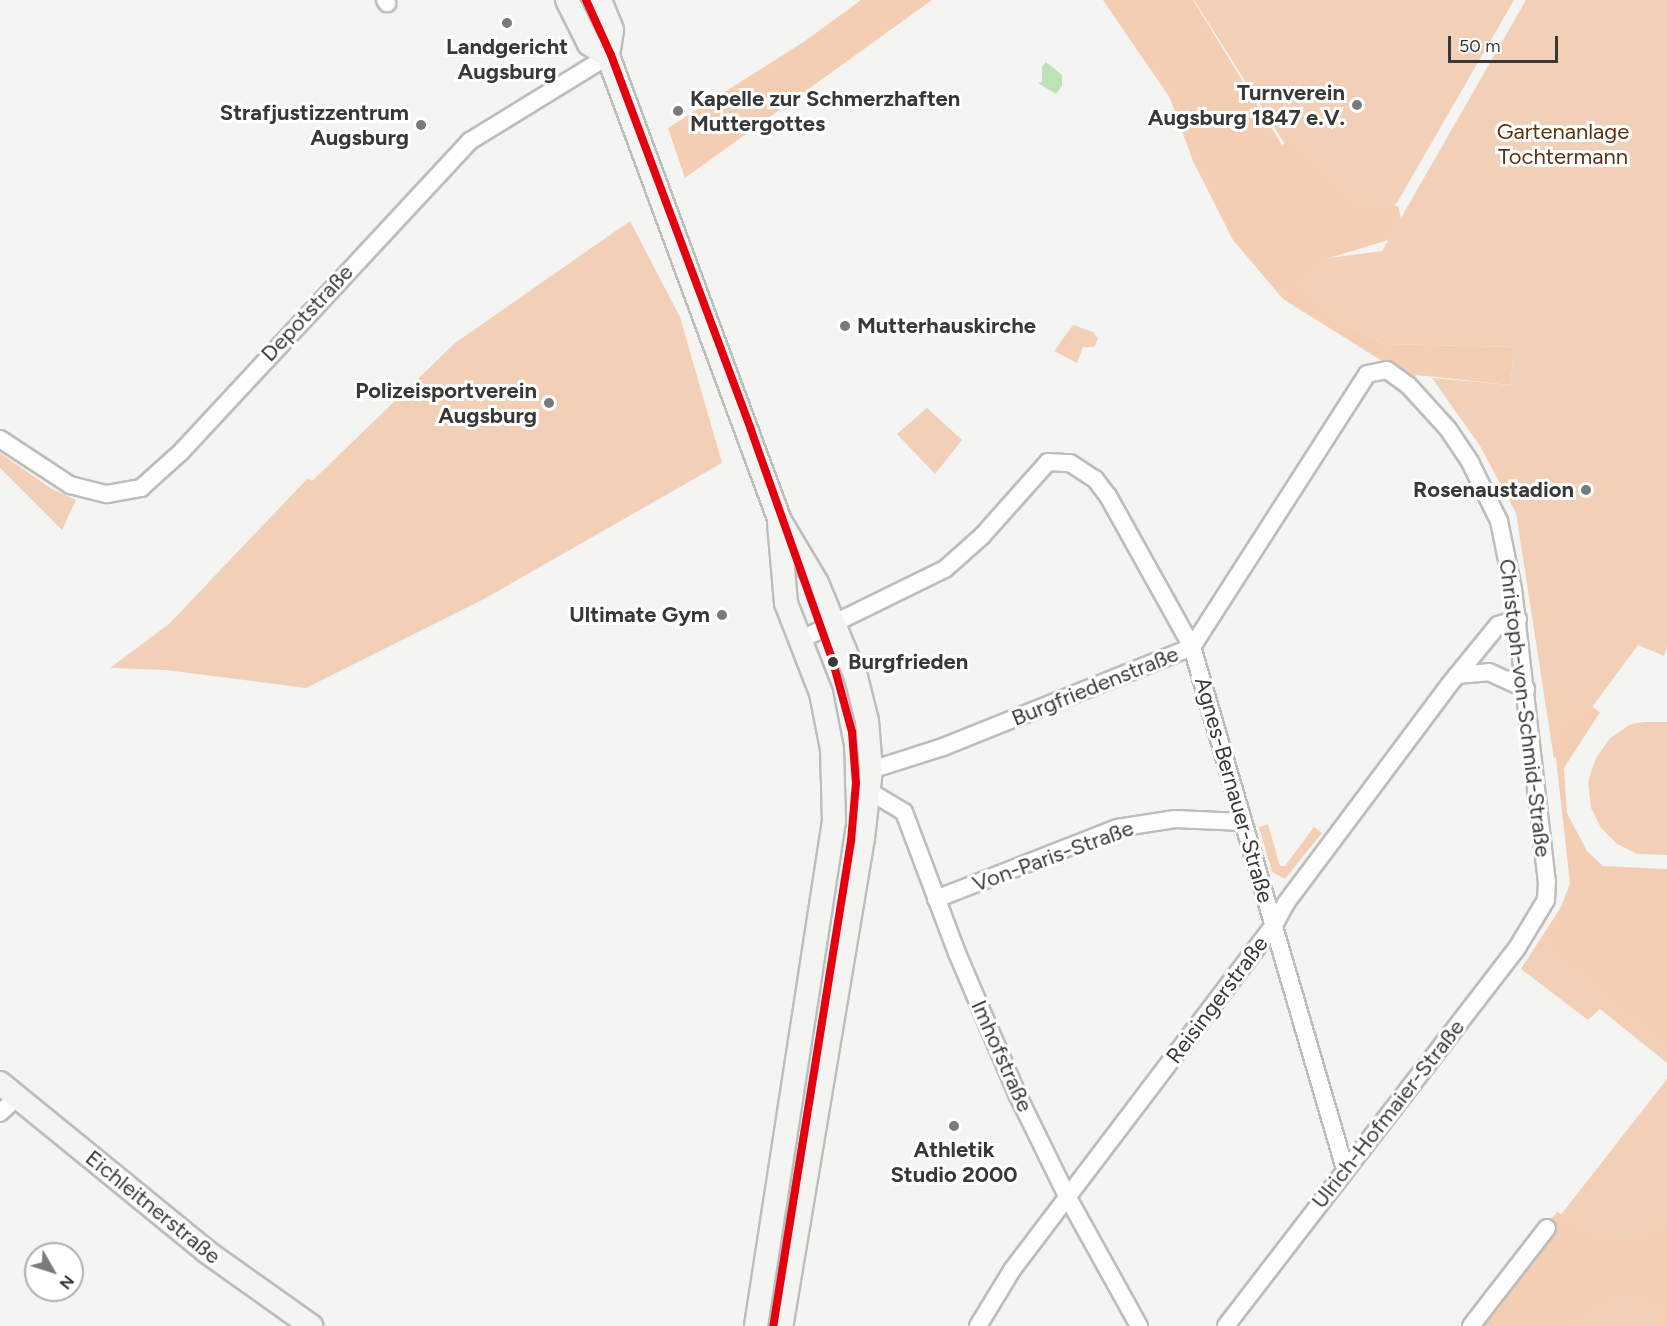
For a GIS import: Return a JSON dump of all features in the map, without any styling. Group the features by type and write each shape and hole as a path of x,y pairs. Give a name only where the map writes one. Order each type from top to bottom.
{"main road":[{"path":"567,0 589,44 608,56"},
{"path":"600,0 612,30 608,56 779,519 817,583 856,677 867,721 870,781 781,1326"},
{"path":"756,1326 834,821 832,749 821,693 786,603 779,519"},
{"name":"Eichleitnerstraße","path":"8,1090 207,1252 311,1326"}],"street":[{"name":"Depotstraße","path":"0,439 70,486 107,494 141,488 190,442 470,141 608,56"},
{"name":"Christoph-von-Schmid-Straße","path":"1360,380 1382,368 1395,374 1448,429 1470,462 1499,521 1518,619 1547,881 1546,900"},
{"name":"Burgfriedenstraße","path":"870,781 943,747 1192,647 1360,380"},
{"name":"Agnes-Bernauer-Straße","path":"835,625 954,563 1048,462 1058,460 1082,470 1108,496 1192,647 1345,1169"},
{"name":"Reisingerstraße","path":"978,1326 1000,1286 1274,925 1286,903 1457,675 1498,625 1518,619"},
{"path":"800,640 835,625"},
{"path":"1457,675 1489,672 1526,689"},
{"name":"Imhofstraße","path":"870,781 904,812 936,899 1017,1094 1067,1196 1139,1326"},
{"name":"Von-Paris-Straße","path":"936,899 1117,828 1174,819 1243,822"},
{"name":"Ulrich-Hofmaier-Straße","path":"1226,1326 1517,948 1546,900"},
{"path":"0,1113 8,1090"},
{"path":"1471,1326 1547,1228"}],"green space":[{"name":"Turnverein Augsburg 1847 e.V.","path":"1194,0 1514,0 1398,201 1380,223 1286,146"},
{"name":"Gartenanlage Tochtermann","path":"1526,0 1667,0 1667,647 1664,656 1638,645 1554,759 1516,513 1480,446 1432,378 1510,385 1515,347 1384,344 1344,322 1299,284 1329,258 1382,251"},
{"name":"Polizeisportverein Augsburg","path":"630,221 680,317 722,463 484,599 306,688 166,670 110,668 169,624 308,478 312,481 455,343"},
{"path":"1073,325 1093,332 1098,339 1094,347 1083,347 1077,363 1054,351"},
{"path":"927,408 962,440 935,474 897,434"},
{"path":"0,453 52,489 76,500 62,530 0,468"},
{"path":"1643,722 1667,722 1667,855 1638,854 1617,844 1601,828 1591,808 1588,782 1595,760 1609,739 1629,725"},
{"path":"1268,824 1280,866 1285,866 1314,827 1322,833 1285,879 1272,872 1259,827"},
{"path":"1667,869 1667,1063 1600,1009 1588,1020 1521,969 1583,873"},
{"path":"1667,1079 1667,1326 1474,1326"}],"shaded area":[{"path":"861,0 932,0 685,178 668,128 805,41"},
{"path":"1103,0 1193,0 1282,145 1296,139 1356,203 1398,206 1401,218 1395,238 1329,258 1300,284 1344,322 1384,344 1515,347 1510,385 1417,375 1411,379 1283,299 1233,240 1193,161 1170,98"},
{"path":"1046,62 1062,75 1062,86 1056,94 1038,83 1042,82 1042,67"},
{"path":"1592,707 1600,712 1564,768 1567,813 1587,851 1603,866 1667,869 1667,1053 1540,944 1557,918 1570,883 1552,724"},
{"path":"1557,1212 1606,1240 1649,1232 1667,1220 1667,1326 1655,1326 1660,1310 1616,1296 1593,1317 1575,1326 1467,1326"}],"transit line":[{"path":"586,0 611,55 751,430 833,662 852,732 856,783 851,841 773,1326"}],"place":[{"name":"Landgericht Augsburg","path":"507,23"},
{"name":"Turnverein Augsburg 1847 e.V.","path":"1357,105"},
{"name":"Kapelle zur Schmerzhaften Muttergottes","path":"678,111"},
{"name":"Strafjustizzentrum Augsburg","path":"421,125"},
{"name":"Mutterhauskirche","path":"845,326"},
{"name":"Polizeisportverein Augsburg","path":"549,403"},
{"name":"Rosenaustadion","path":"1586,490"},
{"name":"Ultimate Gym","path":"722,615"},
{"name":"Burgfrieden","path":"833,662"},
{"name":"Athletik Studio 2000","path":"954,1126"}]}
